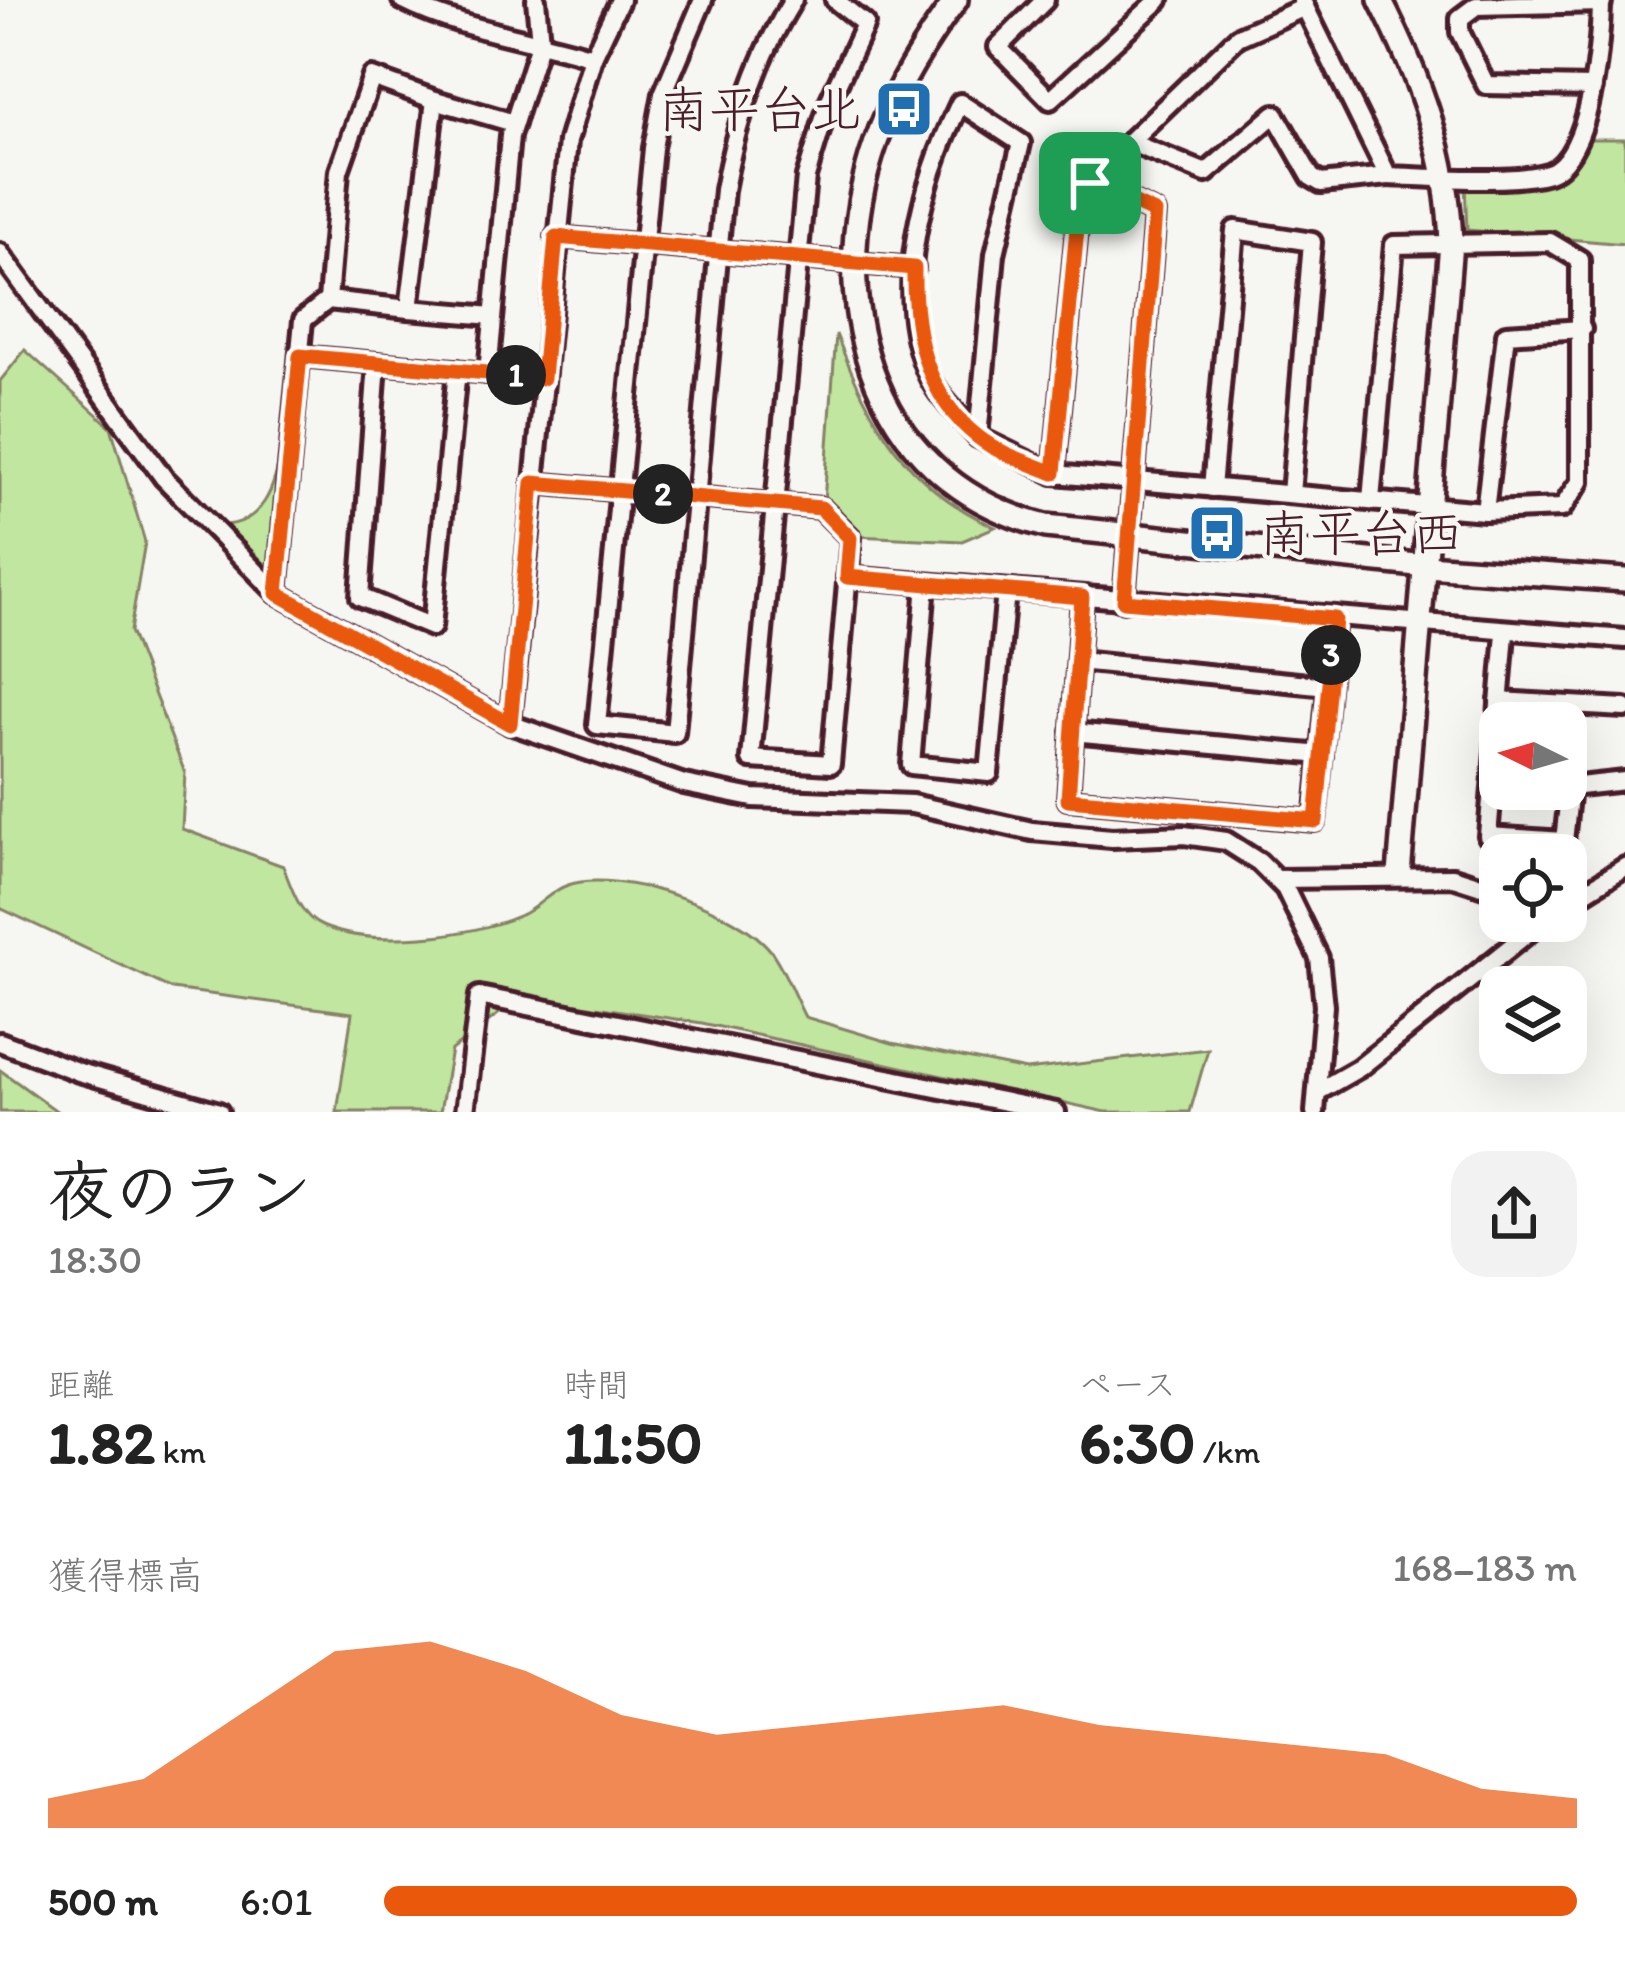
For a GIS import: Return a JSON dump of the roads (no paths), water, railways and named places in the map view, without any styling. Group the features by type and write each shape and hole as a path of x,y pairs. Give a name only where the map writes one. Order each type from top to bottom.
{"street":[{"path":"402,0 442,20 593,58"},
{"path":"488,373 514,123 540,41 536,0"},
{"path":"510,724 568,141 593,58 620,0"},
{"path":"703,0 663,94 642,244 597,725 675,733 733,140 756,74 793,0"},
{"path":"533,483 773,502 821,508 850,538 831,764 752,759 773,502 811,160 865,24 835,0"},
{"path":"956,0 913,61 880,130 856,262 866,357 879,392 918,451 966,495 1006,514 1130,538 1625,580"},
{"path":"1045,0 998,47 1050,100 1159,0"},
{"path":"1380,0 1418,81 1446,178 1451,243 1399,874"},
{"path":"1388,176 1304,3 1238,37 1129,142 1207,173 1275,114 1311,177 1321,183 1388,176 1549,173 1568,158 1593,87 1601,2 1476,6 1460,18 1460,32 1486,85 1593,87"},
{"path":"277,593 303,320 328,299 339,171 372,77 514,123"},
{"path":"409,308 435,100"},
{"path":"978,437 995,254 1021,143 960,103 924,194 914,268 914,313 927,372 978,437 1054,473 1485,511 1562,508 1580,482 1580,260 1550,242 1394,245 1372,500"},
{"path":"1054,473 1078,218 1090,183 1155,213 1124,601"},
{"path":"1212,488 1235,230 1312,242 1291,494"},
{"path":"556,237 914,268"},
{"path":"0,253 164,478 277,593 510,724 684,784 753,798 912,804 1032,831 1112,838 1184,835 1226,841 1277,879 1309,929 1319,958 1324,1006 1315,1112"},
{"path":"328,299 493,316"},
{"path":"1485,511 1505,334 1582,329"},
{"path":"300,356 543,378"},
{"path":"377,363 360,597 432,627 457,370"},
{"path":"847,577 1625,639"},
{"path":"926,584 911,765 989,773 1006,591"},
{"path":"1082,597 1068,799 1316,821 1335,619"},
{"path":"1505,633 1488,836 1564,841 1570,787 1625,781"},
{"path":"1078,661 1328,686"},
{"path":"1499,701 1625,708"},
{"path":"1072,732 1322,755"},
{"path":"1587,891 1625,867"},
{"path":"1277,879 1399,874 1453,877 1479,885"},
{"path":"1317,1092 1359,1069 1517,942"},
{"path":"465,1112 478,996 1056,1112"},
{"path":"0,1042 79,1072 219,1112"}],"place":[{"name":"南平台北","path":"904,109"},
{"name":"南平台西","path":"1217,533"}]}
